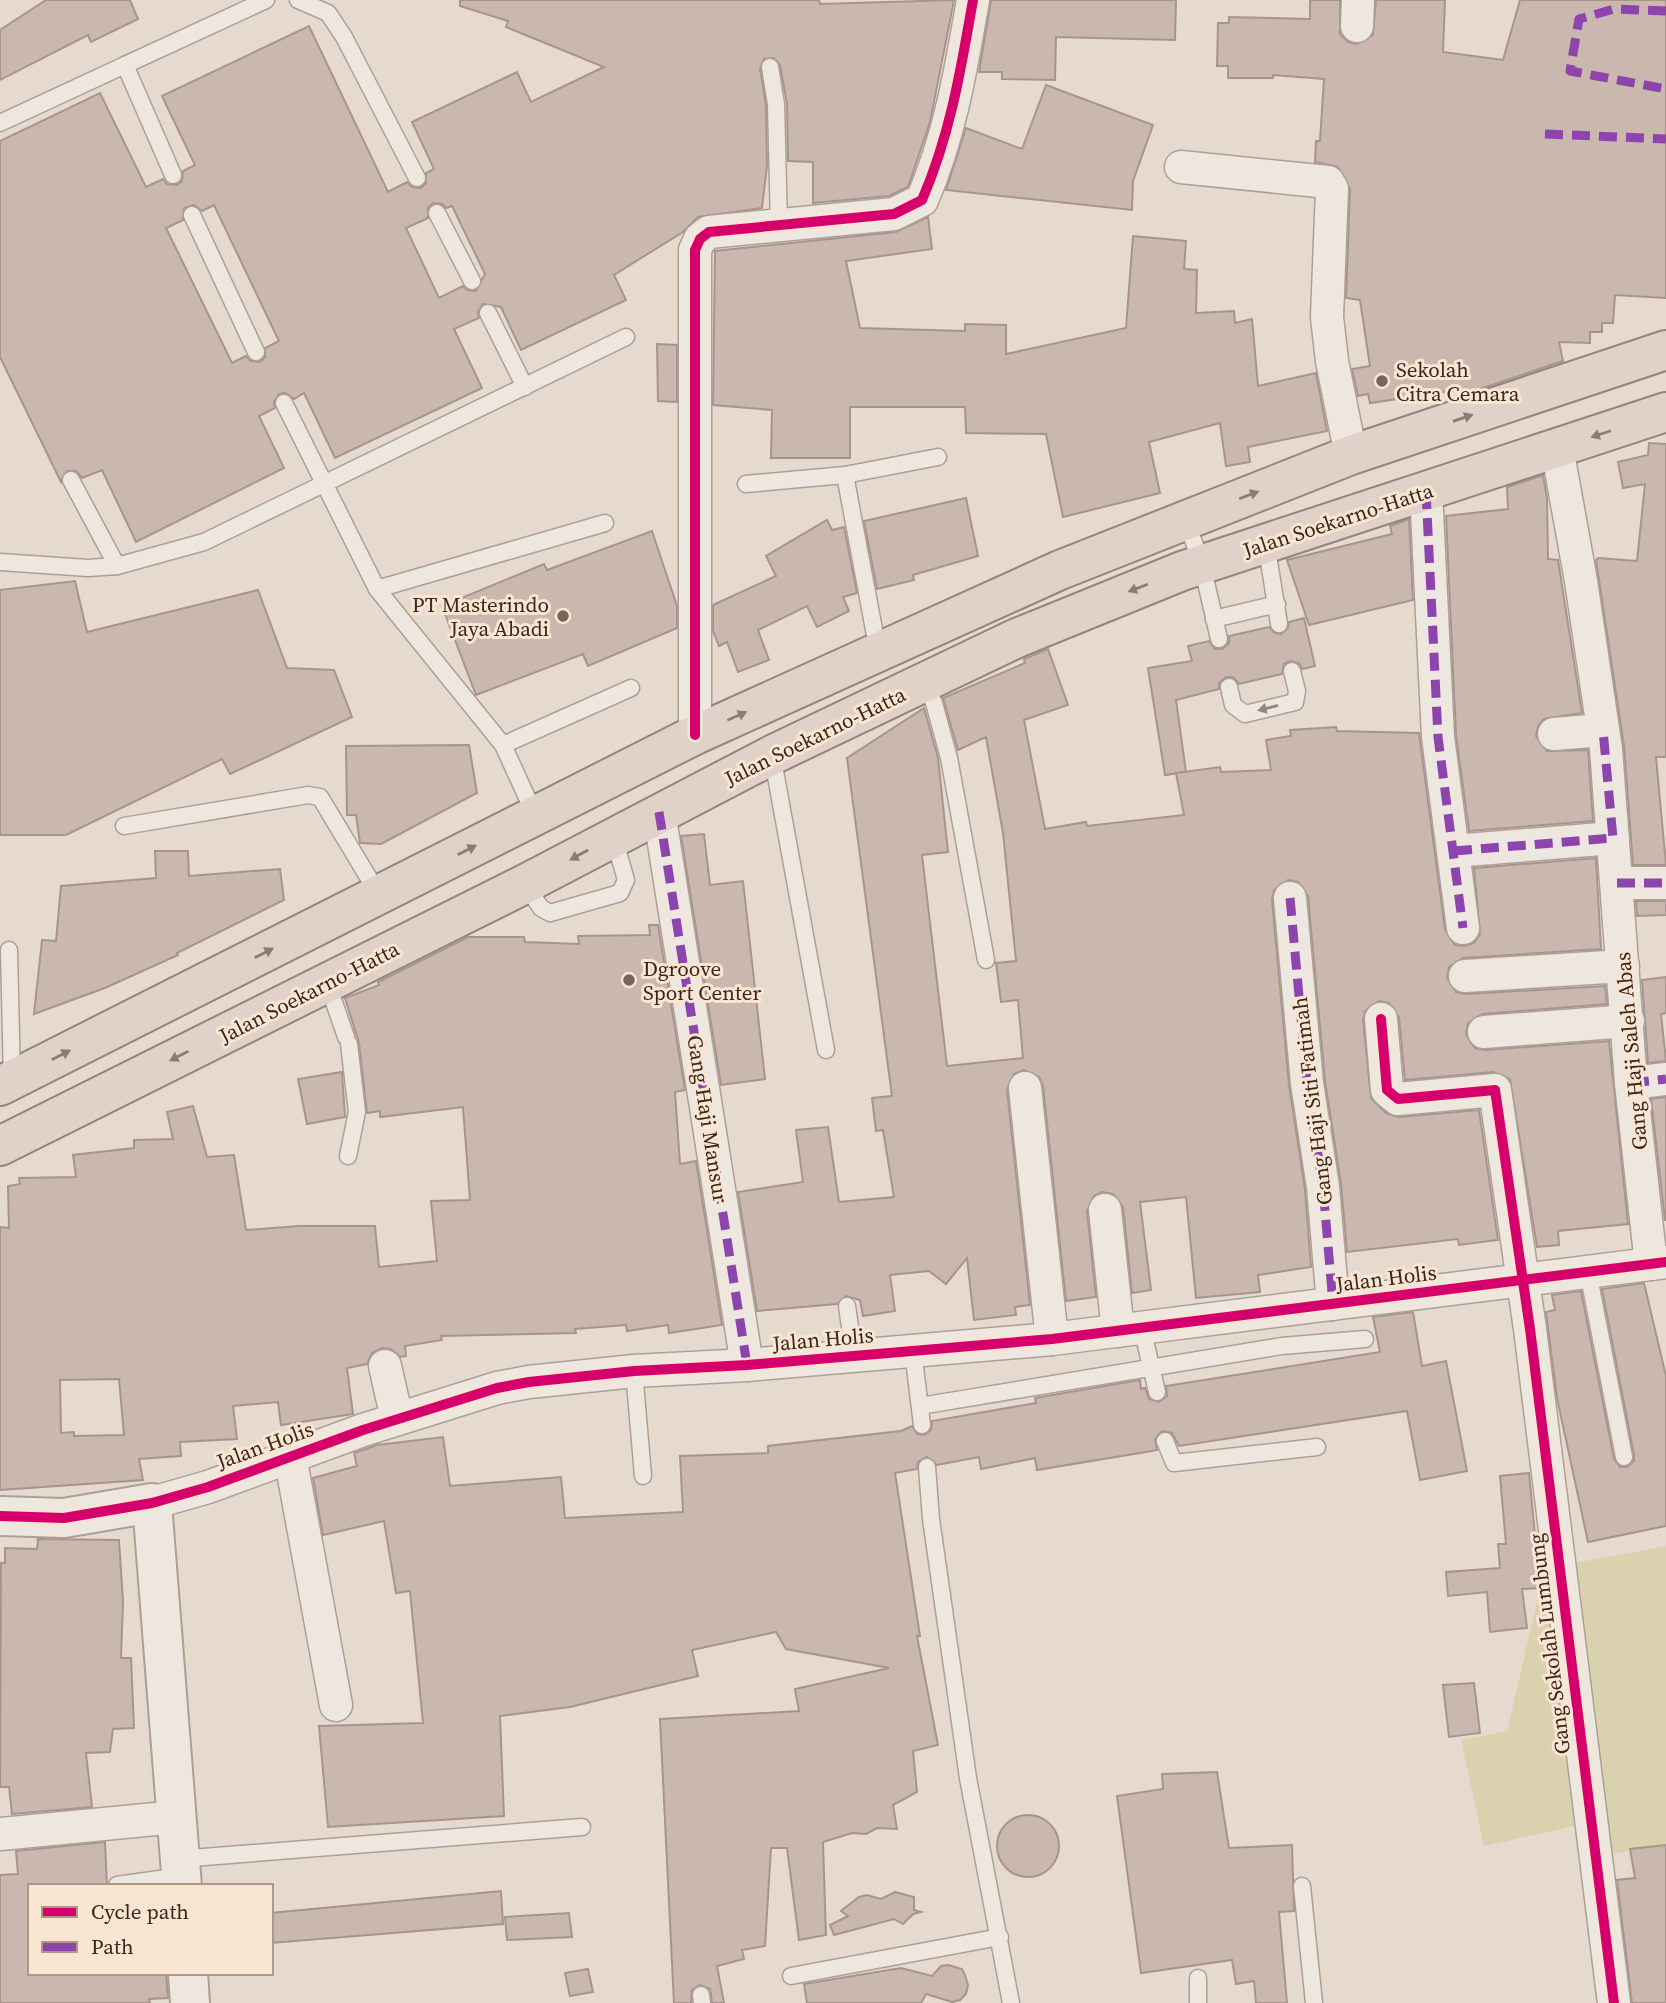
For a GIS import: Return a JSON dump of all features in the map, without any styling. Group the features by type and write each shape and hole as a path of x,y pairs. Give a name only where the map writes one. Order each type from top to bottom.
{"highway":[{"path":"6,1083 695,735 1060,570 1351,456 1666,350"},
{"name":"Jalan Soekarno-Hatta","path":"0,1146 525,884 772,755 1017,638 1202,565 1666,412"}],"street":[{"path":"695,735 695,250 700,239 709,232 894,214 922,200 934,172 959,87 973,0"},
{"path":"1181,167 1328,182 1332,189 1327,317 1332,361 1351,456"},
{"name":"Gang Haji Saleh Abas","path":"1557,448 1583,592 1603,730 1631,1083 1659,1263"},
{"path":"1426,491 1438,737 1463,928"},
{"path":"1554,734 1603,730"},
{"name":"Gang Haji Mansur","path":"659,812 745,1354"},
{"path":"1454,851 1612,838"},
{"path":"1617,883 1666,883"},
{"name":"Gang Haji Siti Fatimah","path":"1290,898 1307,1083 1322,1187 1333,1304"},
{"path":"1465,976 1623,966"},
{"name":"Gang Sekolah Lumbung","path":"1381,1019 1387,1090 1392,1096 1398,1099 1495,1090 1614,2003"},
{"path":"1484,1032 1628,1021"},
{"path":"1631,1083 1666,1079"},
{"path":"1025,1087 1052,1339"},
{"path":"1105,1210 1130,1330"},
{"name":"Jalan Holis","path":"0,1516 64,1518 152,1503 208,1487 397,1419 509,1385 634,1371 745,1354 853,1355 1052,1339 1659,1263"},
{"path":"385,1366 397,1419"},
{"path":"290,1456 336,1705"},
{"path":"152,1503 181,1874"},
{"path":"0,1834 176,1817"},
{"path":"188,1975 190,2003"}],"lane":[{"path":"0,123 266,0"},
{"path":"298,0 328,13 344,37 417,178"},
{"path":"125,65 173,175"},
{"path":"770,67 776,104 779,225"},
{"path":"436,213 472,281"},
{"path":"192,215 256,352"},
{"path":"488,313 525,387"},
{"path":"0,562 88,568 117,566 204,542 626,337"},
{"path":"284,403 377,590 503,745 535,815"},
{"path":"746,484 845,475 938,457"},
{"path":"845,475 878,652"},
{"path":"71,480 117,566"},
{"path":"1186,520 1202,565 1219,639"},
{"path":"377,590 605,523"},
{"path":"1266,543 1279,624"},
{"path":"1214,619 1277,604"},
{"path":"1229,687 1233,705 1238,712 1245,714 1295,702 1297,691 1292,671"},
{"path":"924,682 934,703 949,758 986,960"},
{"path":"503,745 631,688"},
{"path":"772,755 825,1050"},
{"path":"124,826 309,795 320,797 379,895"},
{"path":"525,884 541,908 550,914 620,893 626,880 613,836"},
{"path":"6,1083 9,950"},
{"path":"327,982 348,1041 357,1112 348,1156"},
{"path":"1588,1272 1624,1457"},
{"path":"847,1306 853,1355"},
{"path":"1130,1330 1153,1367 1157,1392"},
{"path":"920,1406 1282,1346 1365,1339"},
{"path":"913,1351 922,1425"},
{"path":"634,1371 643,1476"},
{"path":"1165,1441 1174,1462 1317,1447"},
{"path":"927,1467 931,1519 968,1778 1011,2003"},
{"path":"123,1884 181,1874 582,1827"},
{"path":"1302,1886 1314,2003"},
{"path":"791,1976 1000,1937"},
{"path":"1198,1978 1198,2003"}],"shaded area":[{"path":"1666,1546 1666,1844 1602,1856 1593,1822 1484,1846 1461,1740 1507,1731 1537,1603 1564,1565"}],"building":[{"path":"46,0 130,0 138,19 91,42 88,35 0,80 0,30"},
{"path":"460,0 819,0 820,4 954,0 930,122 908,187 889,196 813,203 813,162 788,161 787,104 780,65 774,58 764,59 760,69 766,105 767,166 762,208 698,217 683,232 614,275 626,300 521,350 501,307 483,304 478,312 479,318 454,329 482,388 335,458 304,393 294,399 285,393 279,394 274,402 275,408 259,416 284,468 136,542 102,470 82,478 76,471 67,471 61,482 0,357 0,141 100,93 146,187 163,179 167,184 177,185 182,181 183,171 195,165 162,96 309,26 388,192 407,182 412,187 421,188 426,183 426,173 434,169 412,122 517,72 531,102 604,67 506,27 508,21 460,6","holes":["433,203 442,204 446,208 452,206 485,274 476,291 467,290 463,286 439,298 406,228 428,218 428,208","194,205 202,211 214,205 279,341 265,348 265,357 260,362 251,361 246,356 232,363 166,228 183,220 184,208"]},
{"path":"991,0 1176,0 1175,40 1056,37 1055,80 1002,79 1002,72 979,72"},
{"path":"1310,0 1340,0 1340,34 1348,42 1357,44 1373,35 1376,0 1445,0 1443,52 1503,60 1520,0 1666,0 1666,298 1615,295 1613,323 1602,323 1602,332 1590,332 1590,343 1559,342 1563,361 1459,396 1458,390 1370,403 1368,394 1358,396 1352,369 1370,366 1360,300 1346,298 1350,189 1338,167 1315,162 1316,141 1320,141 1324,79 1273,75 1273,78 1228,78 1228,66 1217,66 1218,23 1229,23 1229,17 1310,19"},
{"path":"1046,85 1153,125 1133,181 1132,210 946,190 966,128 1022,149"},
{"path":"928,217 932,249 846,261 860,328 965,331 965,324 1006,325 1006,354 1126,328 1133,236 1186,241 1184,269 1197,270 1196,313 1234,311 1235,323 1252,319 1258,386 1316,373 1327,431 1248,447 1250,462 1226,466 1220,423 1149,442 1160,493 1063,517 1046,434 966,433 965,407 850,407 850,458 771,458 772,410 713,405 715,251 896,232"},
{"path":"657,344 677,345 677,402 658,401"},
{"path":"1649,443 1666,444 1666,757 1656,757 1666,865 1633,865 1624,746 1596,560 1637,561 1645,484 1623,488 1618,462 1648,455"},
{"path":"1543,475 1547,498 1548,559 1558,560 1582,713 1544,719 1538,726 1536,736 1547,751 1588,750 1593,821 1469,831 1456,735 1446,516 1508,509 1507,487"},
{"path":"966,498 978,556 913,575 914,580 877,589 864,521"},
{"path":"1409,519 1413,600 1309,625 1287,560 1392,534 1390,526"},
{"path":"827,520 832,530 844,527 857,593 843,597 849,611 817,627 807,606 758,630 769,660 738,672 727,642 719,646 713,631 713,605 776,576 766,556"},
{"name":"PT Masterindo Jaya Abadi","path":"652,531 677,606 677,628 588,666 583,654 476,695 442,606 544,564 547,570"},
{"path":"75,581 87,632 258,590 287,668 334,670 352,717 230,774 222,759 66,835 0,835 0,590"},
{"path":"1304,618 1315,666 1302,669 1299,663 1290,661 1284,664 1282,674 1239,684 1233,677 1226,677 1219,683 1219,689 1176,700 1186,772 1165,775 1148,668 1192,661 1188,646 1209,641 1215,649 1222,649 1229,643 1229,636 1269,627 1275,633 1281,634 1288,628 1289,622"},
{"path":"1048,649 1068,705 1024,720 1045,829 1086,822 1087,826 1184,815 1176,773 1220,767 1221,772 1271,770 1266,740 1291,736 1290,730 1336,727 1337,731 1419,733 1445,930 1455,945 1474,943 1480,934 1474,868 1596,858 1601,949 1463,958 1449,967 1447,978 1456,992 1466,994 1605,986 1607,1004 1483,1014 1468,1023 1466,1034 1475,1048 1485,1050 1609,1041 1628,1224 1558,1231 1559,1245 1537,1247 1510,1079 1493,1072 1405,1080 1399,1017 1389,1003 1379,1001 1365,1011 1363,1020 1371,1098 1386,1113 1399,1117 1479,1110 1498,1240 1459,1245 1458,1239 1347,1252 1341,1184 1325,1081 1308,896 1298,882 1288,880 1274,890 1272,900 1289,1085 1305,1189 1311,1267 1258,1275 1260,1292 1196,1298 1186,1197 1140,1202 1151,1290 1132,1293 1123,1207 1113,1194 1102,1192 1094,1196 1087,1211 1096,1297 1066,1301 1043,1086 1039,1077 1024,1070 1014,1074 1007,1090 1030,1305 1015,1307 1016,1315 974,1320 967,1258 946,1284 929,1271 890,1275 895,1311 863,1316 860,1300 846,1296 837,1304 757,1311 738,1192 803,1182 796,1130 828,1127 839,1202 894,1197 883,1130 876,1131 872,1098 892,1096 847,758 924,708 938,758 948,852 922,855 947,1066 1023,1058 1018,1000 1001,1002 996,963 1016,961 1003,833 986,737 958,750 943,698 1025,663 1024,659"},
{"path":"469,745 477,793 381,844 360,843 356,815 347,815 346,746"},
{"path":"704,834 710,885 743,881 765,1079 721,1085 681,836"},
{"path":"155,851 188,851 189,876 280,869 284,900 177,953 178,955 105,988 34,1014 42,940 56,941 61,886 156,878"},
{"path":"1636,901 1666,901 1666,915 1637,916"},
{"path":"649,925 658,925 685,1090 675,1092 680,1164 696,1161 722,1325 669,1333 668,1325 627,1331 626,1325 575,1329 576,1333 441,1336 442,1340 405,1346 406,1356 400,1357 391,1349 382,1348 372,1353 367,1364 347,1368 353,1414 281,1425 278,1402 233,1406 237,1439 180,1442 181,1456 139,1459 143,1480 0,1490 0,1227 9,1228 8,1186 20,1184 19,1178 76,1177 73,1155 134,1148 134,1140 173,1139 167,1112 193,1106 207,1157 234,1155 246,1230 299,1226 375,1226 379,1267 437,1261 431,1201 470,1200 463,1107 380,1117 380,1111 367,1113 359,1043 345,998 379,985 378,982 468,937 524,937 525,942 579,944 578,936 650,935","holes":["119,1379 124,1435 74,1436 74,1432 61,1433 60,1380"]},
{"path":"1666,977 1666,1013 1661,1014 1666,1061 1648,1063 1642,980"},
{"path":"342,1072 345,1117 307,1124 298,1079"},
{"path":"1666,1097 1666,1220 1665,1220 1651,1099"},
{"path":"1644,1283 1666,1376 1666,1526 1588,1542 1557,1398 1546,1312 1555,1310 1552,1295 1581,1291 1614,1459 1620,1467 1627,1467 1634,1461 1634,1455 1602,1289"},
{"path":"1413,1312 1422,1366 1446,1361 1467,1471 1420,1480 1407,1411 1179,1446 1172,1433 1162,1431 1155,1439 1157,1450 1037,1470 1035,1458 981,1469 979,1457 937,1465 927,1457 918,1462 917,1469 895,1473 920,1636 917,1636 938,1745 913,1751 917,1792 893,1805 897,1829 877,1828 866,1834 852,1833 823,1842 826,1935 799,1940 787,1848 771,1848 765,1946 742,1950 744,1959 717,1966 724,2003 712,2003 710,1989 700,1985 692,1990 691,2003 674,2003 660,1719 799,1711 795,1689 889,1668 786,1649 776,1632 692,1650 698,1676 570,1707 500,1716 504,1816 328,1827 319,1726 423,1723 410,1591 396,1593 384,1521 323,1535 313,1478 357,1466 354,1453 377,1445 443,1437 450,1486 561,1477 565,1518 683,1512 680,1456 768,1453 768,1446 901,1431 912,1426 917,1434 924,1435 931,1430 932,1421 1036,1403 1035,1398 1140,1380 1141,1389 1145,1388 1149,1399 1159,1402 1167,1396 1166,1386 1380,1352 1373,1317"},
{"path":"1529,1473 1540,1588 1522,1589 1527,1628 1490,1632 1487,1592 1448,1596 1446,1572 1500,1568 1498,1544 1506,1544 1500,1476"},
{"path":"38,1539 119,1540 123,1602 121,1658 131,1658 134,1728 113,1729 110,1752 86,1753 92,1807 12,1814 9,1787 0,1787 1,1563 5,1563 5,1548 37,1549"},
{"path":"1474,1683 1480,1733 1449,1737 1443,1685"},
{"path":"1217,1772 1229,1848 1292,1845 1294,1911 1279,1912 1287,2003 1256,2003 1254,1981 1236,1984 1232,1960 1141,1973 1117,1796 1163,1789 1162,1774"},
{"path":"1028,1815 1050,1824 1059,1846 1050,1868 1028,1877 1006,1868 997,1846 1006,1824"},
{"path":"105,1842 107,1884 28,1884 28,1975 166,1975 168,1998 149,1999 150,2003 0,2003 0,1875 18,1874 16,1851"},
{"path":"1666,1845 1666,2003 1632,2003 1617,1880 1635,1878 1630,1849"},
{"path":"501,1891 503,1924 273,1943 273,1913"},
{"path":"895,1892 914,1897 914,1910 921,1912 913,1914 903,1924 894,1919 834,1935 830,1925 848,1916 841,1911 859,1897 867,1895 881,1899"},
{"path":"569,1913 572,1937 507,1940 505,1917"},
{"path":"941,1966 962,1969 965,1975 968,1985 966,1994 960,2000 952,2002 926,1994 921,2003 807,2003 804,1984 901,1968 932,1976"},
{"path":"588,1969 593,1992 570,1996 565,1973"}],"marked path":[{"path":"1666,11 1614,9 1579,19 1570,71 1666,89"},
{"path":"1545,134 1666,139"},
{"path":"1426,491 1438,737 1463,928"},
{"path":"1454,851 1613,838 1603,730"},
{"path":"659,812 747,1365"},
{"path":"1617,883 1666,883"},
{"path":"1290,898 1307,1083 1323,1187 1333,1304"},
{"path":"1631,1083 1666,1079"}],"cycle path":[{"path":"695,735 695,250 700,239 709,232 894,214 922,200 947,127 973,0"},
{"path":"1381,1019 1387,1090 1398,1099 1495,1090 1530,1329 1614,2003"},
{"path":"0,1516 64,1518 152,1503 208,1487 363,1430 497,1388 529,1382 634,1371 747,1365 1052,1339 1666,1262"}],"place":[{"name":"Sekolah Citra Cemara","path":"1382,381"},
{"name":"PT Masterindo Jaya Abadi","path":"563,616"},
{"name":"Dgroove Sport Center","path":"629,980"}]}
